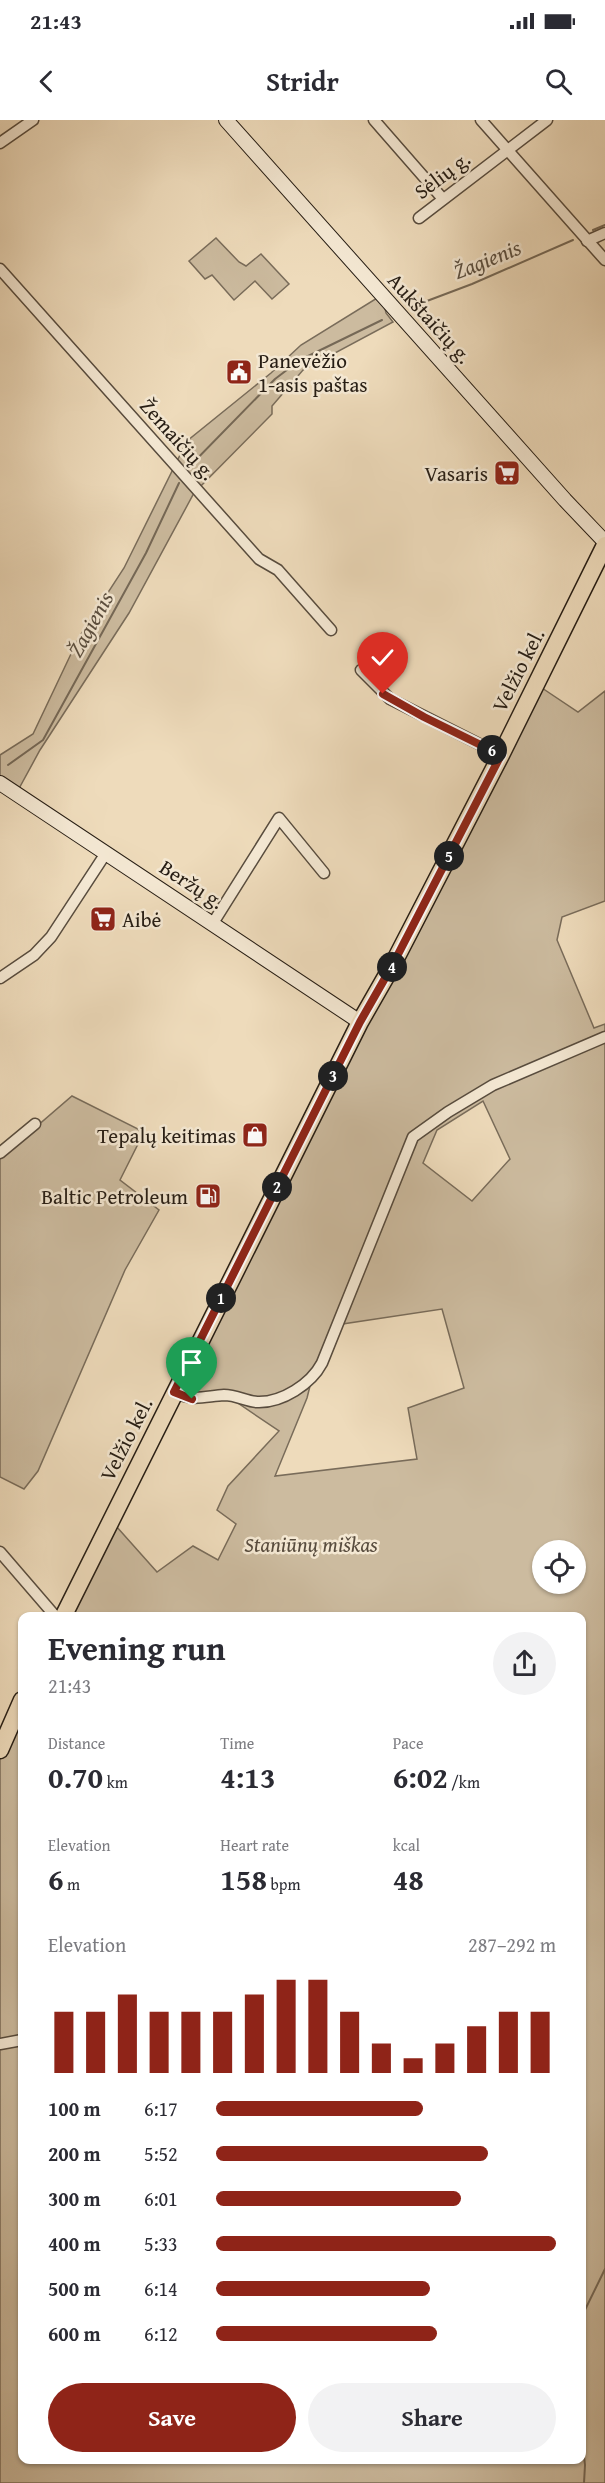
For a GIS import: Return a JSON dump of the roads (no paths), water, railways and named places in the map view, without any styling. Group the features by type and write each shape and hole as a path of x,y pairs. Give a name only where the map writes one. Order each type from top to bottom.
{"main road":[{"name":"Aukštaičių g.","path":"226,120 605,543"},
{"name":"Velžio kel.","path":"65,1612 360,1022 392,966 501,755 605,543"},
{"name":"Beržų g.","path":"0,783 360,1022"},
{"path":"0,1750 18,1709"}],"street":[{"path":"0,143 33,120"},
{"path":"374,120 443,199"},
{"path":"481,120 605,260"},
{"name":"Sėlių g.","path":"418,218 547,120"},
{"path":"587,241 605,232"},
{"name":"Žemaičių g.","path":"0,269 259,559 279,570 331,630"},
{"path":"361,670 390,699 501,755"},
{"path":"213,923 279,818 324,873"},
{"path":"0,978 34,955 51,937 106,853"},
{"path":"174,1392 186,1398 231,1396 258,1402 282,1397 312,1378 322,1363 413,1137 448,1112 493,1085 605,1037"},
{"path":"0,1153 34,1124"},
{"path":"0,1552 52,1612"},
{"path":"0,2044 18,2041"}],"waterway":[{"name":"Žagienis","path":"593,230 605,225"},
{"name":"Žagienis","path":"411,307 472,284 573,240"},
{"name":"Žagienis","path":"186,470 275,379 300,360 382,320"},
{"name":"Žagienis","path":"8,765 43,740 146,553 179,483"},
{"path":"586,2308 605,2269"},
{"path":"584,2483 585,2464"}],"place":[{"name":"Panevėžio 1-asis paštas","path":"239,372"},
{"name":"Vasaris","path":"507,473"},
{"name":"Aibė","path":"103,919"},
{"name":"Tepalų keitimas","path":"255,1135"},
{"name":"Baltic Petroleum","path":"208,1196"}],"park label":[{"name":"Staniūnų miškas","path":"311,1544"}]}
